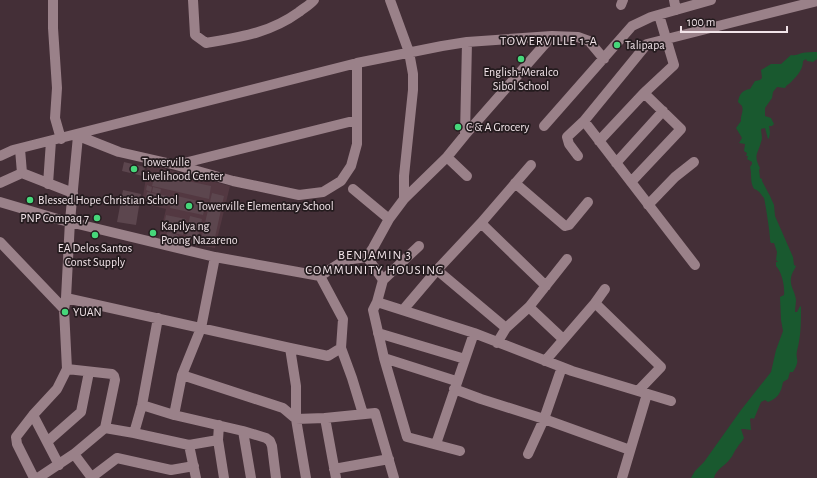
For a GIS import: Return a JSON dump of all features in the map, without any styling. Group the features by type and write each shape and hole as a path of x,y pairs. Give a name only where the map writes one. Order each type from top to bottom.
{"street":[{"path":"48,184 56,140 54,118 57,88 53,28 53,0"},
{"path":"193,0 195,35 206,43 253,34 275,27 296,14 314,0"},
{"path":"390,0 409,52 413,74 413,90 404,176 404,199"},
{"path":"544,126 632,26 659,15 675,5 711,0"},
{"path":"578,156 569,144 567,137 584,121 647,44 817,1"},
{"path":"599,141 644,93 674,65 659,15"},
{"path":"0,156 20,149 77,136 357,63 468,42 552,36 578,37 589,41 604,59"},
{"path":"0,202 215,257 320,276 345,260 367,257 389,219 404,199 447,158 465,135 552,36"},
{"path":"465,135 468,42"},
{"path":"77,136 119,152 176,165 233,181 299,195 323,192 342,181 351,166 357,144 357,63"},
{"path":"631,182 681,129 644,93"},
{"path":"616,164 663,111"},
{"path":"176,165 357,120"},
{"path":"584,121 694,265"},
{"path":"34,478 17,444 16,437 33,415 57,390 67,369 64,309 77,136"},
{"path":"20,149 22,174"},
{"path":"447,158 468,176"},
{"path":"648,205 675,177 694,162"},
{"path":"403,310 437,270 481,223 531,164"},
{"path":"0,183 22,174 73,193"},
{"path":"515,183 565,226 569,225 588,202"},
{"path":"353,189 389,219"},
{"path":"481,223 546,286"},
{"path":"0,242 64,309"},
{"path":"419,246 383,280 377,302 373,310 384,358 407,437 460,451"},
{"path":"174,415 182,375 201,328 215,257"},
{"path":"367,257 383,280"},
{"path":"497,343 506,328 529,307 567,259"},
{"path":"437,270 506,328"},
{"path":"320,276 343,319 341,348 363,414"},
{"path":"545,361 595,303 605,289"},
{"path":"66,298 328,356 341,348"},
{"path":"377,302 474,333 562,367 672,401"},
{"path":"595,303 661,367 643,393 622,478"},
{"path":"529,307 563,340"},
{"path":"134,433 142,405 158,318"},
{"path":"378,333 464,359"},
{"path":"436,444 474,333"},
{"path":"290,348 296,386 296,419 306,478"},
{"path":"384,358 630,450"},
{"path":"528,454 544,419 562,367"},
{"path":"38,478 74,454 105,428 116,380 114,376 112,374 67,369"},
{"path":"48,442 81,412 89,372"},
{"path":"182,375 283,408 296,419 375,413 394,478"},
{"path":"142,405 174,415 266,438 270,441 276,478"},
{"path":"33,415 59,465"},
{"path":"325,418 335,474 389,459"},
{"path":"219,426 218,440 224,478"},
{"path":"105,428 189,445 218,440"},
{"path":"242,431 250,478"},
{"path":"189,445 196,478"},
{"path":"74,454 92,477 117,458 171,474 194,466"}],"shaded area":[{"path":"805,52 817,52 817,59 813,62 807,61 806,59 803,61 800,72 791,82 785,88 777,87 773,92 772,98 765,108 765,116 771,118 774,124 769,126 770,133 768,139 765,128 761,129 762,139 756,157 760,168 760,178 762,179 774,205 775,216 793,257 794,265 796,266 792,274 791,284 796,300 795,312 797,312 800,306 801,307 797,364 793,372 790,372 788,379 783,382 777,397 768,402 765,400 761,402 754,419 750,419 751,430 741,429 744,438 731,458 717,472 714,478 691,478 771,372 776,350 783,331 780,297 784,295 784,292 780,272 776,266 776,262 778,262 776,260 777,252 774,243 771,243 770,241 764,198 760,192 753,187 750,167 752,162 747,159 747,153 744,151 745,144 739,143 742,138 736,128 741,121 743,110 742,106 738,102 738,99 743,92 750,89 755,81 762,78 761,70 771,64 781,64 791,55"},
{"name":"Towerville Elementary School","path":"148,164 230,186 215,248 159,238 166,209 142,203"}],"building":[{"name":"Towerville Livelihood Center","path":"124,162 145,167 143,176 122,171"},
{"path":"155,174 211,186 209,199 152,186"},
{"path":"147,185 152,187 151,192 146,190"},
{"path":"153,187 161,189 160,194 152,192"},
{"path":"123,190 141,194 136,225 117,222"},
{"path":"147,192 168,196 166,205 145,201"},
{"path":"212,193 224,196 214,242 201,240"},
{"path":"173,195 206,203 203,215 170,208"},
{"path":"166,215 186,219 183,235 163,231"},
{"path":"190,216 202,219 198,238 186,236"},
{"path":"167,232 178,235 176,240 166,237"}],"place":[{"name":"Talipapa","path":"617,45"},
{"name":"English-Meralco Sibol School","path":"521,59"},
{"name":"C & A Grocery","path":"458,127"},
{"name":"Towerville Livelihood Center","path":"134,169"},
{"name":"Blessed Hope Christian School","path":"30,200"},
{"name":"Towerville Elementary School","path":"189,206"},
{"name":"PNP Compaq 7","path":"97,218"},
{"name":"Kapilya ng Poong Nazareno","path":"153,233"},
{"name":"EA Delos Santos Const Supply","path":"95,235"},
{"name":"YUAN","path":"65,312"}],"district":[{"name":"TOWERVILLE 1-A","path":"549,40"},
{"name":"BENJAMIN 3 COMMUNITY HOUSING","path":"375,262"}]}
